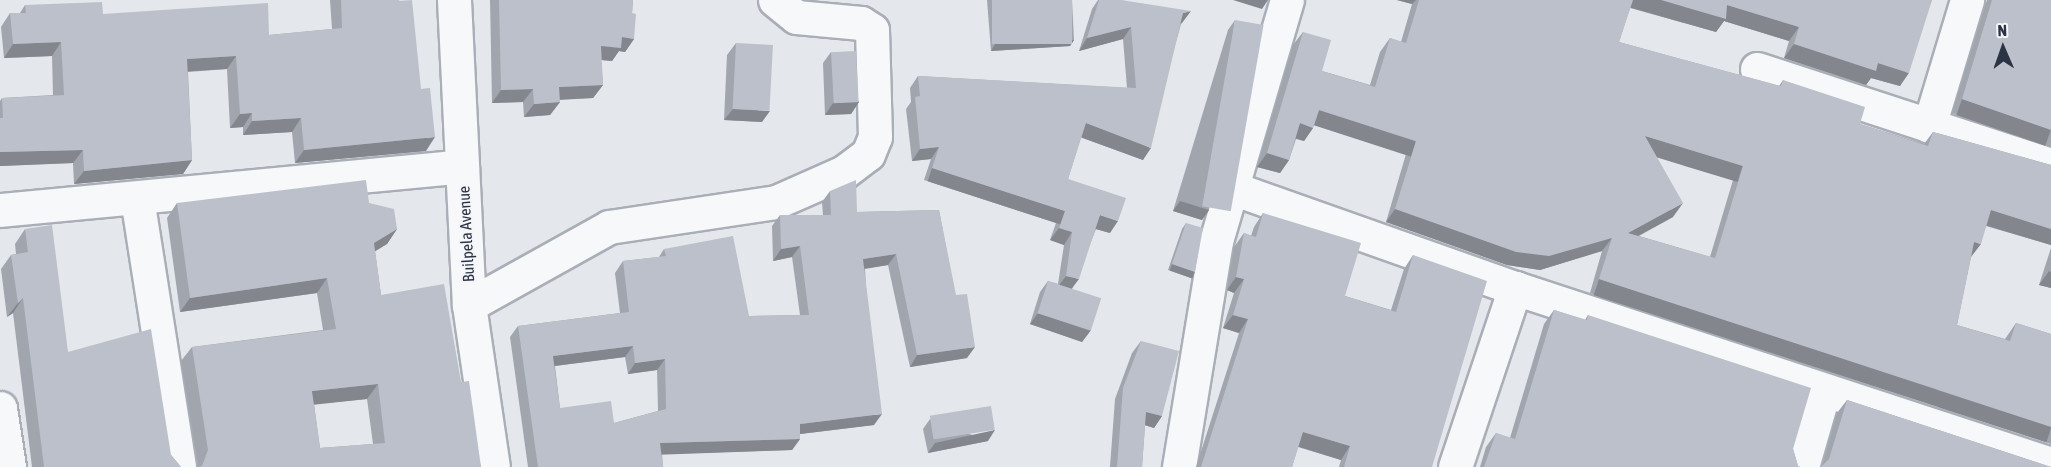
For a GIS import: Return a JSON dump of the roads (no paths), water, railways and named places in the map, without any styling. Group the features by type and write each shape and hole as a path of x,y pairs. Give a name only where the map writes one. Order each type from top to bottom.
{"street":[{"name":"Builpela Avenue","path":"454,0 469,305 493,467"},
{"path":"469,305 609,227 776,202 844,172 868,154 875,137 872,30 861,22 796,17 775,0"},
{"path":"1179,467 1216,241 1287,0"},
{"path":"1929,126 1967,0"},
{"path":"1757,69 2051,165"},
{"path":"0,210 462,166"},
{"path":"1232,188 1515,288 1824,392 2051,464"},
{"path":"136,198 179,467"},
{"path":"1455,467 1515,288"},
{"path":"1802,467 1824,392"},
{"path":"0,408 9,467"}]}
